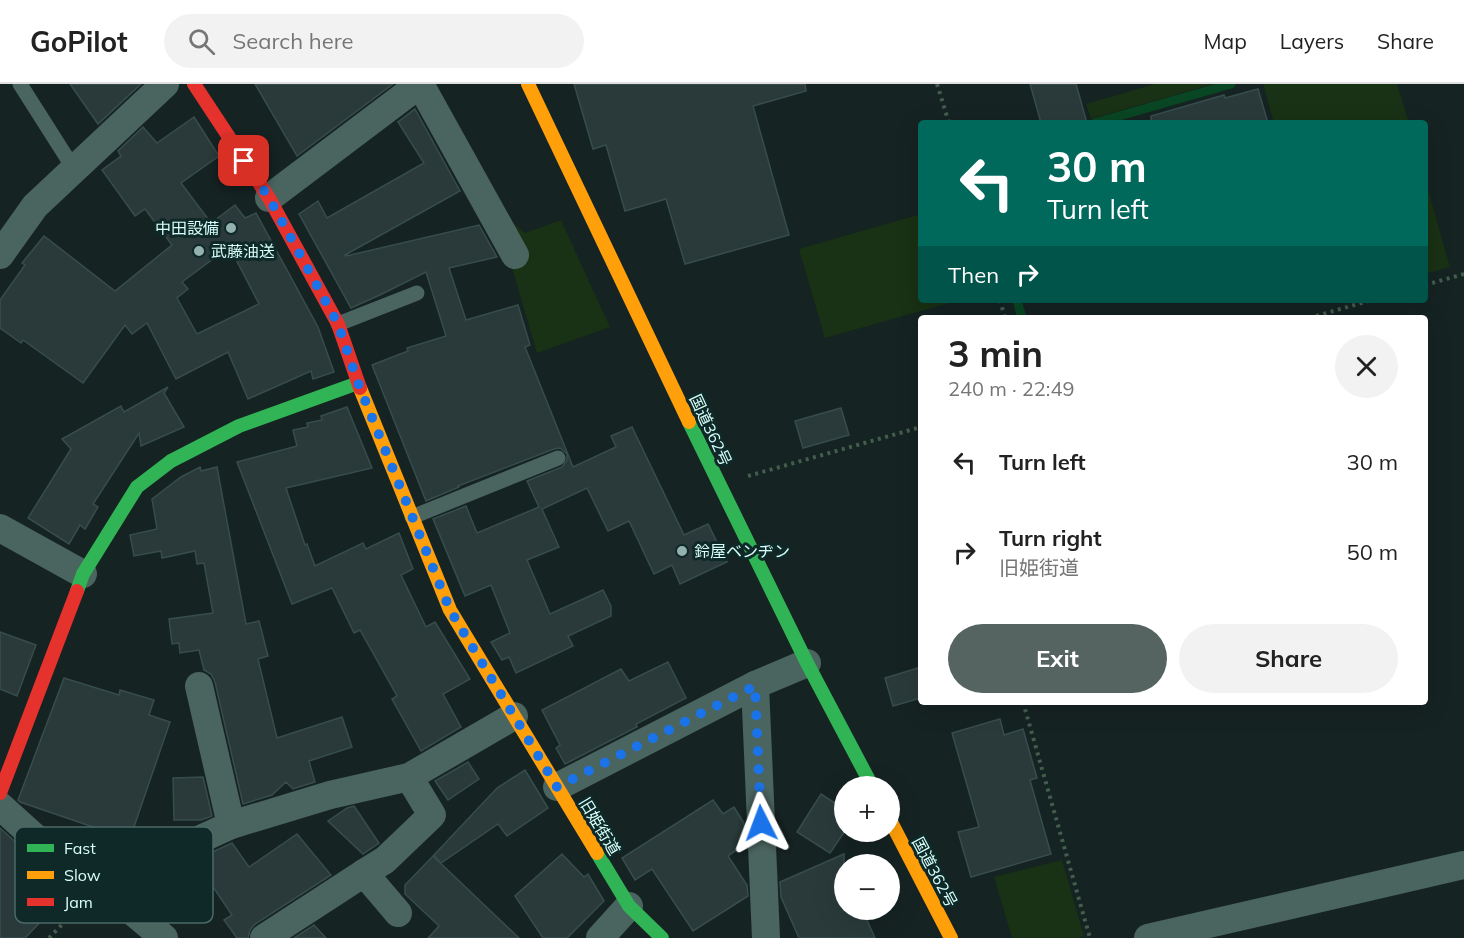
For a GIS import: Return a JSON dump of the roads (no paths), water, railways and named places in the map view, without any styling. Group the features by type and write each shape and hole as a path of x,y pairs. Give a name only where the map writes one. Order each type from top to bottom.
{"main road":[{"name":"旧姫街道","path":"194,84 269,198 338,324 358,383 450,610 629,906 662,938"},
{"name":"国道362号","path":"528,84 718,484 807,663 867,776"},
{"path":"0,793 83,574 137,488 171,461 239,426 358,383"},
{"name":"国道362号","path":"900,839 951,938"}],"street":[{"path":"0,255 35,206 165,84"},
{"path":"269,198 420,84 515,255"},
{"path":"0,528 83,574"},
{"path":"557,787 755,686 807,663"},
{"path":"199,686 231,825"},
{"path":"755,686 766,938"},
{"path":"213,833 231,825 330,795 409,777 514,716"},
{"path":"264,938 385,860 432,815 409,777"},
{"path":"0,807 22,827"},
{"path":"1148,938 1464,865"},
{"path":"364,873 398,913"},
{"path":"600,938 629,906"},
{"path":"146,923 164,938"}],"lane":[{"path":"20,84 74,169"},
{"path":"338,324 417,293"},
{"path":"412,517 558,458"}],"waterway":[{"path":"1105,120 1231,84"},
{"path":"1018,303 1021,315"}],"place":[{"name":"中田設備","path":"231,228"},
{"name":"武藤油送","path":"199,251"},
{"name":"鈴屋ベンヂン","path":"682,551"}]}
